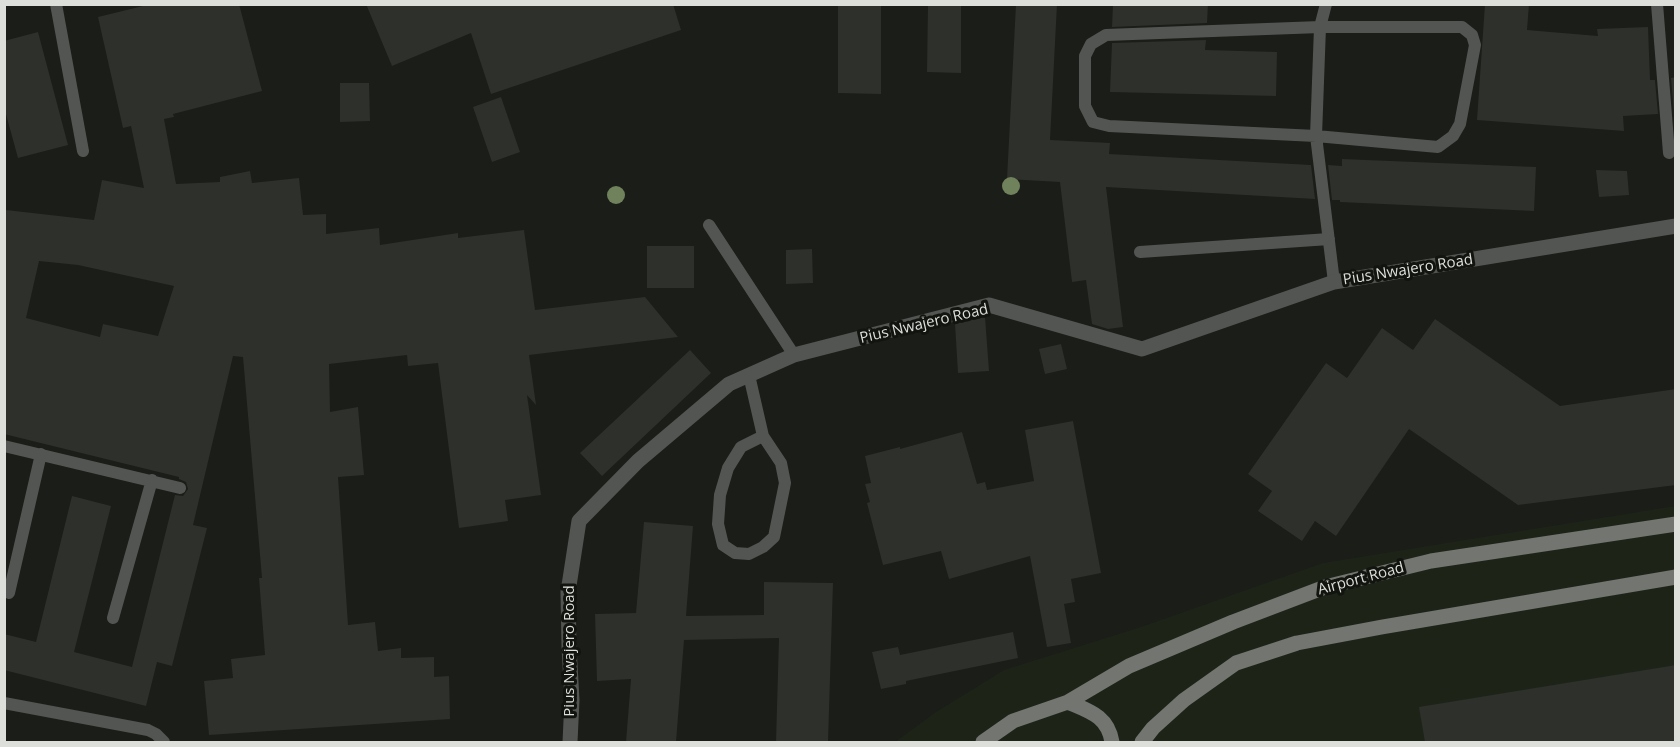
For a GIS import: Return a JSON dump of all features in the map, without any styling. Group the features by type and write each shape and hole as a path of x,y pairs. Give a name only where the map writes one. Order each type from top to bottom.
{"main road":[{"name":"Airport Road","path":"983,742 1013,721 1068,702 1130,666 1233,622 1325,587 1431,561 1676,524"},
{"path":"1142,742 1153,728 1184,700 1236,663 1297,643 1676,577"},
{"path":"1068,702 1098,715 1111,733 1112,742"}],"street":[{"name":"Pius Nwajero Road","path":"570,742 572,700 568,647 568,592 579,521 638,461 729,384 794,355 989,305 1142,349 1334,282 1676,226"}],"lane":[{"path":"56,4 83,151"},
{"path":"1326,4 1320,27 1316,136 1334,282"},
{"path":"1657,4 1669,153"},
{"path":"1320,27 1462,27 1472,35 1474,45 1460,124 1453,136 1438,147 1316,136 1109,126 1093,122 1085,106 1085,56 1091,44 1106,35 1320,27"},
{"path":"709,225 794,355"},
{"path":"1140,252 1329,239"},
{"path":"749,375 763,436 781,463 785,483 774,537 763,547 749,554 735,553 723,545 718,524 720,495 728,468 741,447 763,436"},
{"path":"4,446 180,488"},
{"path":"9,593 41,454"},
{"path":"113,618 152,480"},
{"path":"4,703 148,730 164,742"}],"shaded area":[{"path":"1675,506 1675,742 895,742 936,712 1004,670 1141,627 1323,563"}],"building":[{"path":"151,4 239,4 262,91 173,114 174,117 164,119 176,184 220,182 220,177 250,171 252,183 299,178 303,215 326,214 326,234 379,228 380,245 458,233 458,238 524,230 535,310 645,297 678,337 529,355 536,405 527,395 541,495 505,500 508,521 459,528 438,363 408,366 407,355 329,364 330,412 358,407 364,475 338,477 348,625 375,622 378,651 401,648 401,658 434,657 434,677 449,676 450,719 209,735 204,681 233,678 231,659 265,655 259,578 262,578 243,357 233,356 193,525 207,528 172,666 157,662 146,706 4,670 4,634 36,642 72,496 111,506 74,652 132,667 175,495 183,496 188,489 186,482 179,477 4,434 4,228 6,210 94,220 102,180 144,188 131,126 123,128 98,17","holes":["39,261 78,265 174,286 158,336 103,324 100,337 26,318"]},
{"path":"366,4 673,4 681,30 491,94 471,33 392,66"},
{"path":"838,4 881,4 881,94 838,93"},
{"path":"928,4 961,4 961,73 927,72"},
{"path":"1016,4 1057,4 1050,140 1110,143 1109,154 1311,165 1315,199 1106,187 1123,327 1108,329 1092,324 1086,280 1072,282 1060,182 1007,179"},
{"path":"1113,4 1208,4 1207,23 1112,27"},
{"path":"1485,4 1529,4 1527,30 1598,36 1597,29 1648,27 1650,80 1655,80 1658,114 1623,116 1624,131 1477,120"},
{"path":"38,32 68,145 18,158 4,107 4,41"},
{"path":"1206,40 1205,50 1277,52 1276,96 1110,92 1112,43"},
{"path":"1676,77 1676,113 1674,113 1671,78"},
{"path":"340,83 369,83 370,121 340,122"},
{"path":"501,97 520,152 492,162 473,107"},
{"path":"1342,159 1536,167 1534,211 1332,200 1328,165 1342,166"},
{"path":"1596,170 1627,171 1629,195 1599,197"},
{"path":"647,246 694,246 694,288 647,288"},
{"path":"812,249 813,283 786,284 786,250"},
{"path":"985,317 989,371 958,373 955,324"},
{"path":"1435,319 1560,406 1676,389 1676,485 1518,505 1409,429 1336,536 1315,521 1302,541 1258,511 1272,491 1248,474 1326,363 1347,378 1382,328 1413,350"},
{"path":"1061,344 1067,369 1045,374 1039,349"},
{"path":"690,350 711,373 602,476 580,453"},
{"path":"1073,421 1101,573 1071,579 1075,602 1064,604 1071,643 1047,647 1030,556 949,579 941,551 883,565 867,503 870,502 865,484 871,483 865,456 962,432 977,484 985,482 987,490 1034,481 1025,430"},
{"path":"644,522 693,526 686,616 764,615 764,582 833,583 828,742 776,742 779,638 684,640 676,742 626,742 631,679 597,681 595,614 636,613"},
{"path":"1013,632 1018,658 906,681 906,684 881,689 872,652 898,647 900,655"},
{"path":"1676,665 1676,742 1425,742 1419,707"}]}
